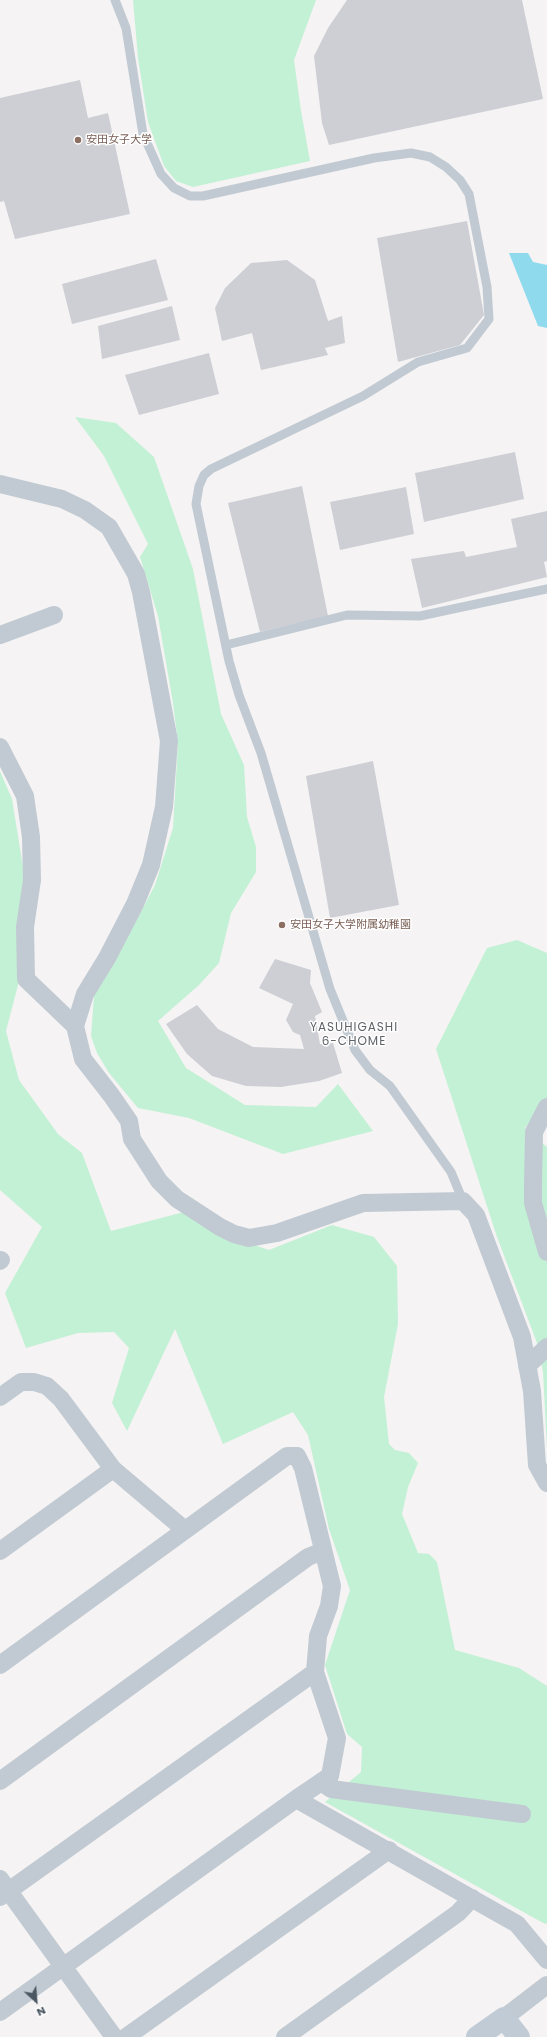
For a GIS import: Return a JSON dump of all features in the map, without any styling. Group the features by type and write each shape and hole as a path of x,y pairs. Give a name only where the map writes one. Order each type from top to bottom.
{"main road":[{"path":"477,2037 504,2018 518,2037"}],"street":[{"path":"0,484 62,499 86,510 110,527 136,574 168,741 164,807 151,865 135,904 107,958 85,994 75,1026 83,1060 111,1094 129,1121 132,1140 159,1181 177,1198 220,1228 234,1234 249,1238 277,1233 363,1203 463,1201 476,1215 522,1337 532,1391 537,1465 547,1483"},
{"path":"0,635 54,615"},
{"path":"0,747 25,796 31,837 32,880 25,927 26,979 75,1026"},
{"path":"547,1107 534,1132 533,1184 533,1203 547,1252"},
{"path":"527,1366 547,1347"},
{"path":"0,1397 21,1382 34,1382 47,1386 61,1399 113,1469 185,1530"},
{"path":"0,1665 287,1456 297,1456 303,1468 332,1586 329,1606 318,1636 315,1672 337,1738 330,1776 0,2012"},
{"path":"0,1551 113,1469"},
{"path":"0,1781 308,1557 323,1551"},
{"path":"114,2037 63,1966 3,1889 315,1672"},
{"path":"321,1782 331,1789 522,1814"},
{"path":"296,1799 389,1850 517,1924 547,1960"},
{"path":"126,2037 389,1850"},
{"path":"285,2037 458,1913 472,1898"},
{"path":"504,2018 547,1985"}],"lane":[{"path":"115,0 126,28 143,134 161,174 174,188 190,196 203,196 374,158 411,153 430,156 446,167 460,180 469,194 488,287 489,319 467,348 418,362 363,396 211,468 204,475 199,486 196,504 226,644 239,695 261,753 330,988 355,1050 370,1070 390,1086 451,1172 463,1201"},
{"path":"226,644 347,615 420,616 547,588"}],"green space":[{"path":"133,0 316,0 294,60 310,161 193,187 176,181 164,166 148,122 138,58"},
{"path":"75,417 116,423 154,457 193,569 221,714 244,765 247,817 256,847 256,872 231,913 219,963 199,985 158,1021 186,1068 245,1105 316,1107 338,1084 373,1131 283,1154 189,1118 138,1108 109,1073 97,1053 91,1036 94,996 114,963 155,885 173,828 178,743 173,703 158,616 140,557 148,544 104,456"},
{"path":"0,771 12,799 25,879 20,936 18,985 6,1031 19,1080 58,1134 82,1153 111,1231 184,1212 224,1235 269,1250 332,1225 374,1237 397,1266 398,1324 384,1397 389,1444 395,1450 409,1453 418,1463 408,1487 402,1514 418,1553 429,1554 437,1562 455,1650 519,1668 547,1686 547,1923 545,1924 325,1802 361,1772 362,1747 347,1734 325,1665 350,1590 329,1529 308,1435 293,1412 223,1444 175,1329 127,1431 112,1403 129,1348 114,1332 78,1333 26,1348 5,1293 42,1227 0,1190"},
{"path":"517,940 547,953 547,1100 525,1128 547,1147 547,1448 543,1372 537,1343 497,1237 436,1049 487,948"}],"water":[{"path":"509,253 528,253 533,262 547,265 547,328 538,326"}],"building":[{"path":"347,0 522,0 543,99 329,145 322,123 314,56 328,28"},
{"path":"80,80 88,118 108,113 130,214 15,239 4,201 0,202 0,98"},
{"path":"467,221 484,315 460,345 398,362 377,238"},
{"path":"156,259 168,300 72,324 62,284"},
{"path":"287,260 315,280 328,321 342,316 345,343 325,348 328,355 261,370 252,333 222,341 215,308 225,288 251,263"},
{"path":"172,306 180,340 102,359 98,326"},
{"path":"209,353 219,394 139,415 125,375"},
{"path":"515,452 524,499 424,522 415,473"},
{"path":"302,486 328,616 260,632 228,503"},
{"path":"406,487 414,534 340,550 330,502"},
{"path":"547,511 547,561 544,562 547,577 422,608 411,559 464,551 466,557 517,547 511,519"},
{"path":"373,761 399,905 330,918 306,776"},
{"path":"275,959 311,970 310,983 322,1012 315,1016 320,1044 333,1043 342,1073 319,1081 281,1087 246,1086 212,1076 187,1054 166,1024 197,1005 218,1029 253,1047 304,1049 300,1035 293,1032 286,1020 293,1004 259,988"}],"place":[{"name":"安田女子大学","path":"78,140"},
{"name":"安田女子大学附属幼稚園","path":"282,925"}],"district":[{"name":"YASUHIGASHI 6-CHOME","path":"354,1035"}]}
